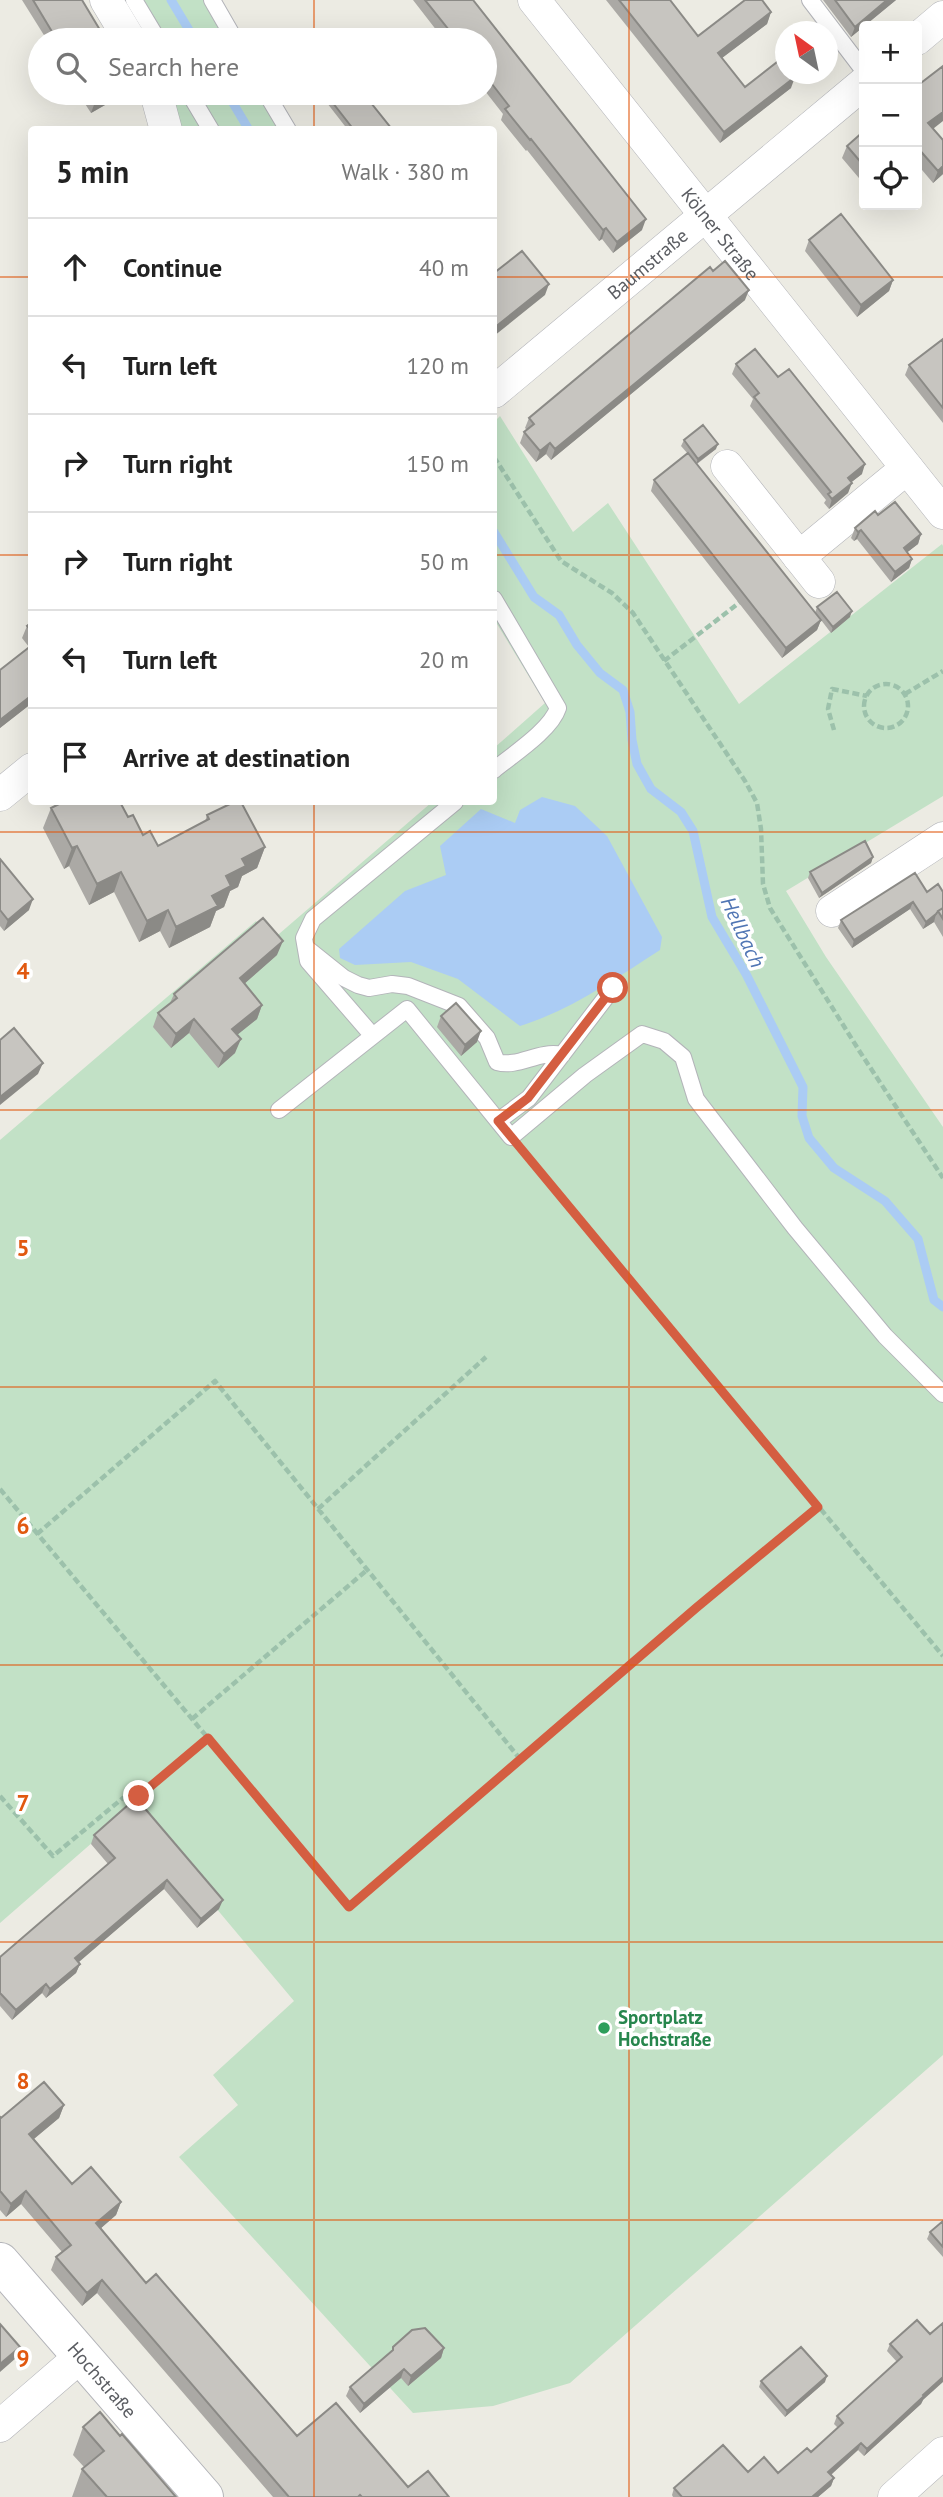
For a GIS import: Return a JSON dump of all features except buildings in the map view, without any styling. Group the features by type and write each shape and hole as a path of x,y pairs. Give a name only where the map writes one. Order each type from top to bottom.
{"street":[{"path":"106,0 123,28"},
{"name":"Kölner Straße","path":"534,0 943,513"},
{"path":"922,35 943,17"},
{"name":"Baumstraße","path":"497,389 863,84"},
{"path":"159,105 165,126"},
{"path":"727,466 819,582"},
{"path":"799,557 907,468"},
{"path":"0,795 28,772"},
{"path":"832,911 943,838"},
{"name":"Hochstraße","path":"0,2262 204,2497"},
{"path":"0,2426 81,2356"},
{"path":"894,2497 943,2453"}],"lane":[{"path":"134,0 151,28"},
{"path":"212,0 228,28"},
{"path":"810,0 859,64"},
{"path":"196,105 209,126"},
{"path":"273,105 286,126"},
{"path":"497,603 558,708 556,716 541,731 497,768"},
{"path":"372,1035 308,961 304,938 313,919 451,805"},
{"path":"306,948 344,978 358,985 369,988 392,984 408,986 459,1006 487,1038 497,1062 508,1065 551,1053 562,1055"},
{"path":"498,1121 528,1098 613,988"},
{"path":"279,1110 407,1009 511,1137 585,1075 642,1034 664,1041 683,1057 696,1099 795,1228 885,1336 943,1394"}],"path":[{"path":"497,462 561,561 612,593 633,613 745,782 757,803 763,884 770,908 943,1178"},
{"path":"664,661 747,597"},
{"path":"905,694 943,671"},
{"path":"890,684 905,694 908,712 903,720 887,728 871,721 864,705 872,688 890,684"},
{"path":"834,730 828,709 832,690 867,696"},
{"path":"511,1137 943,1656"},
{"path":"318,1509 486,1357"},
{"path":"37,1534 215,1381 520,1759"},
{"path":"0,1489 349,1907 696,1608 818,1507"},
{"path":"192,1719 368,1570"},
{"path":"0,1796 53,1856 124,1798 139,1796 208,1738"}],"green space":[{"path":"121,0 220,0 237,28 138,28"},
{"path":"173,105 282,105 295,126 179,126"},
{"path":"500,416 573,532 608,503 739,704 942,544 943,546 943,796 786,891 826,957 943,1127 943,2055 570,2383 493,2406 413,2413 179,2157 238,2105 213,2075 294,2001 132,1808 0,1923 0,1140 256,921 272,940 429,805 497,805 497,745 545,703 497,624 497,419"}],"water":[{"path":"542,797 575,806 607,836 662,937 660,950 575,1003 520,1026 458,979 411,962 355,965 340,958 339,949 405,891 446,875 440,846 481,809 515,823 520,810"}],"waterway":[{"name":"Hellbach","path":"171,0 188,28"},
{"name":"Hellbach","path":"234,105 247,126"},
{"name":"Hellbach","path":"497,537 534,597 559,615 577,645 600,673 623,690 630,712 637,764 651,789 681,812 693,831 712,917 746,974 803,1087 802,1116 809,1138 834,1168 885,1201 918,1239 934,1300 943,1307"}],"place":[{"name":"Sportplatz Hochstraße","path":"604,2028"}],"route":[{"path":"139,1796 208,1738 349,1907 696,1608 818,1507 498,1121 528,1098 613,988"}]}
